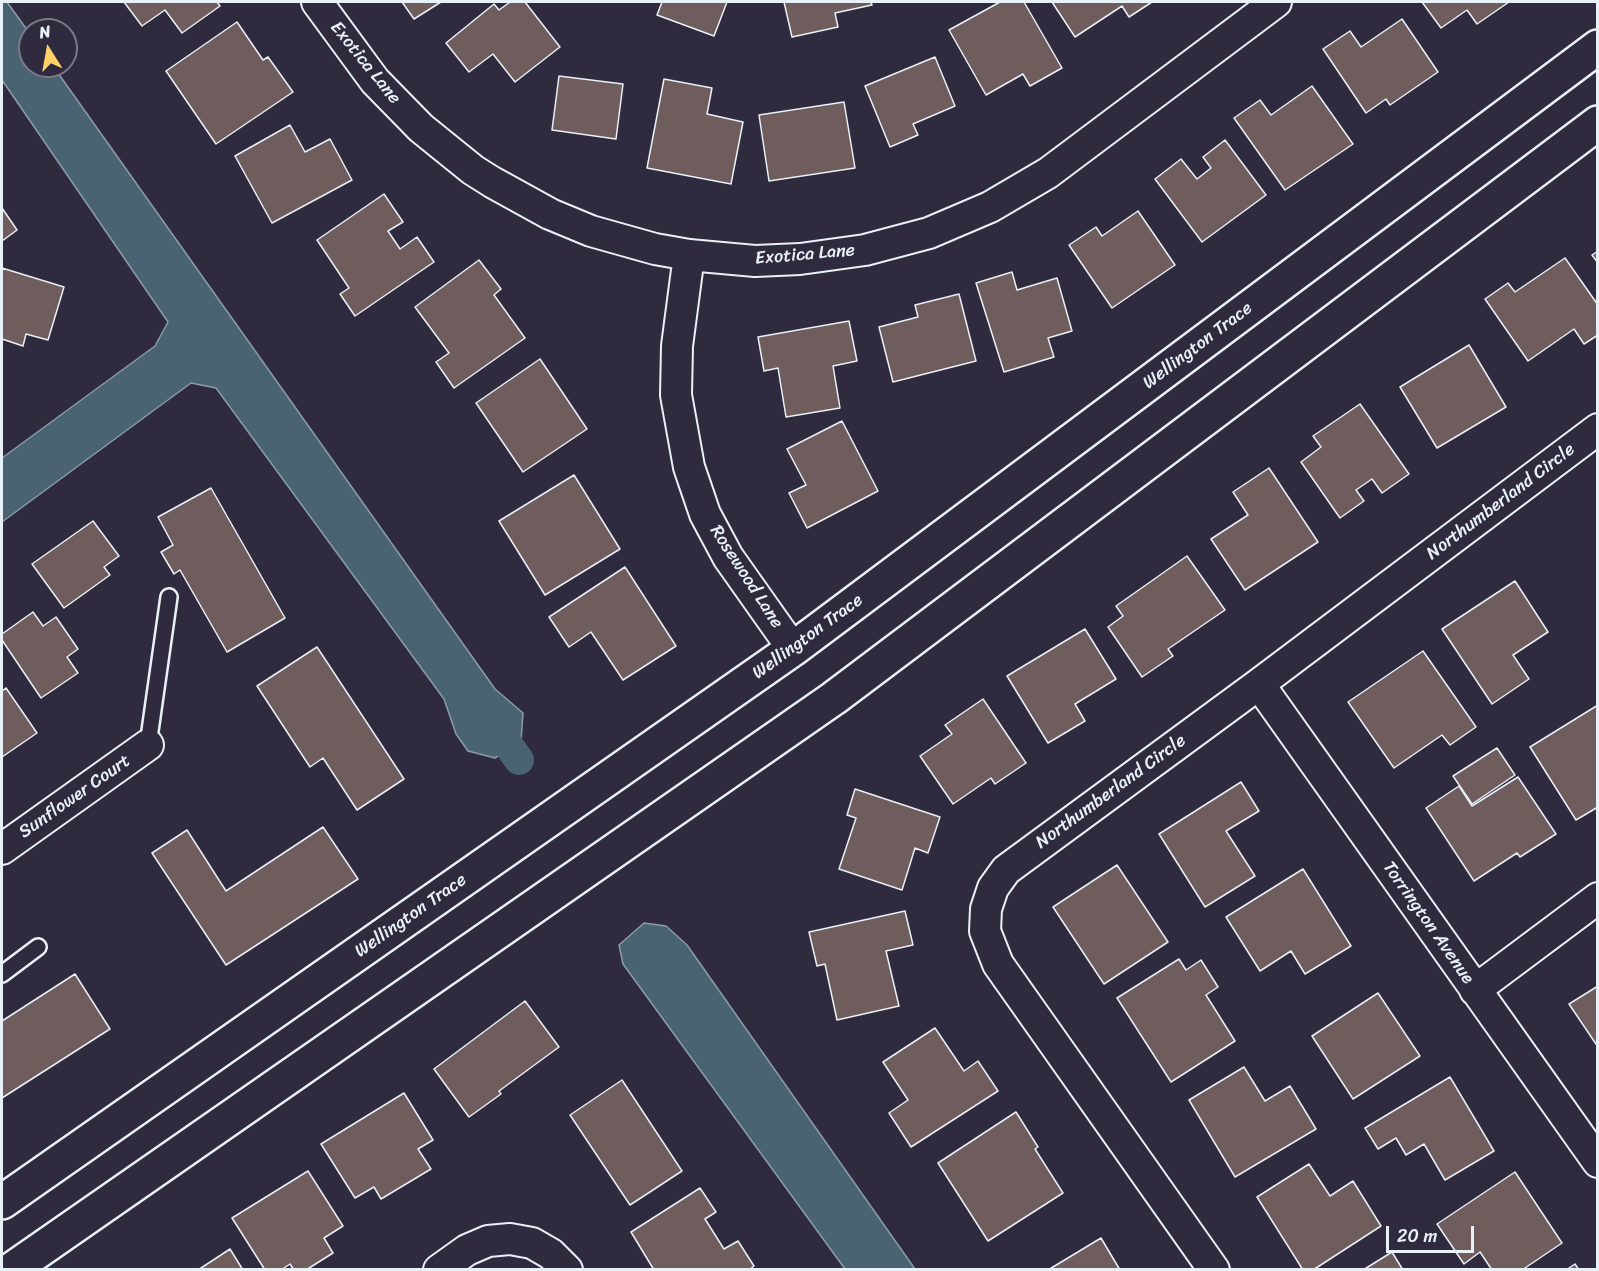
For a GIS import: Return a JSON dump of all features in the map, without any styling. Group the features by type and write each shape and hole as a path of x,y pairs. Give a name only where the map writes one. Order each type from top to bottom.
{"street":[{"name":"Exotica Lane","path":"317,2 375,81 421,129 473,170 550,214 591,231 655,249 689,255 755,261 800,260 866,250 939,229 990,207 1048,173 1262,6"},
{"name":"Wellington Trace","path":"3,1198 794,649 1598,47"},
{"path":"11,1269 834,698 1598,123"},
{"name":"Rosewood Lane","path":"689,255 677,346 676,395 689,467 705,514 728,557 794,649"},
{"name":"Northumberland Circle","path":"1214,1269 998,964 985,931 986,909 993,888 1006,870 1259,684 1598,429"},
{"name":"Torrington Avenue","path":"1259,684 1598,1162"},
{"name":"Sunflower Court","path":"2,849 148,745"},
{"path":"1475,990 1598,898"},
{"path":"439,1269 467,1250 488,1241 510,1239 532,1243 542,1248 567,1269"}],"lane":[{"path":"148,745 169,597"},
{"path":"2,974 38,948"}],"water":[{"path":"2,2 7,2 18,18 18,78 62,78 495,689 523,713 521,741 495,758 468,751 456,734 444,699 216,388 191,383 2,522 2,458 155,346 168,322 2,80"},
{"path":"644,923 666,926 687,945 915,1269 845,1269 623,964 619,945"}],"building":[{"path":"124,2 217,2 220,6 182,33 165,10 142,26"},
{"path":"402,2 441,2 414,19"},
{"path":"510,2 525,2 560,47 515,82 493,54 469,72 446,43 494,4 499,10"},
{"path":"662,2 727,2 714,36 657,15"},
{"path":"784,2 871,2 872,5 835,13 838,27 792,37"},
{"path":"1000,2 1024,2 1062,68 1030,86 1023,74 986,95 949,30"},
{"path":"1052,2 1152,2 1129,17 1122,6 1075,37"},
{"path":"1422,2 1509,2 1477,24 1467,10 1441,28"},
{"path":"1402,19 1438,72 1390,105 1386,99 1366,113 1323,49 1350,31 1361,47"},
{"path":"237,22 263,60 268,57 293,92 216,144 166,71"},
{"path":"935,57 955,106 913,124 918,135 890,147 865,86"},
{"path":"559,76 623,84 616,139 552,130"},
{"path":"664,79 712,88 707,114 743,122 731,184 647,168"},
{"path":"1312,86 1353,144 1285,190 1234,118 1260,100 1271,115"},
{"path":"844,102 855,168 769,181 759,115"},
{"path":"290,125 305,152 330,139 352,180 272,223 235,156"},
{"path":"1225,140 1266,195 1202,242 1155,179 1181,159 1197,179 1211,168 1203,157"},
{"path":"384,194 403,222 388,231 400,249 417,237 434,262 355,316 340,294 349,288 317,240"},
{"path":"2,208 17,230 2,241"},
{"path":"1138,211 1175,265 1112,308 1069,245 1096,227 1102,236"},
{"path":"1598,251 1598,263 1592,255"},
{"path":"1565,258 1598,305 1598,335 1584,344 1574,329 1528,361 1485,299 1508,283 1515,292"},
{"path":"479,260 501,289 494,295 525,338 454,388 436,362 449,353 415,307"},
{"path":"2,268 64,287 48,340 26,334 23,346 2,339"},
{"path":"1012,272 1017,290 1057,278 1072,331 1048,338 1054,357 1004,372 976,283"},
{"path":"959,294 976,361 893,382 879,327 918,317 915,305"},
{"path":"849,321 857,361 833,366 840,408 786,417 778,368 764,371 758,337"},
{"path":"1469,345 1506,407 1437,448 1400,387"},
{"path":"540,359 587,429 523,472 476,403"},
{"path":"1360,404 1409,474 1382,493 1372,479 1356,490 1364,501 1340,518 1301,462 1321,447 1313,436"},
{"path":"842,421 878,491 807,528 789,493 806,485 787,449"},
{"path":"1269,468 1318,542 1245,590 1211,539 1248,515 1233,492"},
{"path":"574,475 620,549 545,595 499,521"},
{"path":"211,488 285,618 227,652 180,570 174,574 161,552 173,545 158,517"},
{"path":"93,521 119,556 104,567 110,575 64,608 32,564"},
{"path":"1187,556 1225,610 1168,649 1173,656 1142,677 1108,627 1123,616 1116,606"},
{"path":"625,567 676,646 623,680 591,632 569,647 549,617"},
{"path":"1515,581 1548,632 1513,655 1529,679 1492,704 1442,629"},
{"path":"33,612 43,626 56,617 78,649 67,657 78,673 41,698 2,640 2,634"},
{"path":"1085,629 1116,679 1075,704 1085,721 1048,743 1007,676"},
{"path":"317,647 404,779 357,810 323,758 310,767 257,686"},
{"path":"1423,651 1476,727 1450,745 1442,735 1394,768 1348,702"},
{"path":"6,688 37,733 2,757 2,691"},
{"path":"983,699 1026,763 995,784 991,778 953,804 920,756 952,734 945,725"},
{"path":"1598,705 1598,807 1576,820 1530,747"},
{"path":"1497,748 1515,775 1472,804 1453,776"},
{"path":"1518,777 1556,834 1520,857 1517,853 1474,881 1426,808 1459,786 1472,806"},
{"path":"1241,782 1259,811 1226,831 1255,876 1205,907 1159,834"},
{"path":"855,789 940,817 928,853 915,848 902,890 839,869 856,818 847,815"},
{"path":"323,827 358,879 226,965 152,853 187,830 226,891"},
{"path":"1117,865 1168,942 1104,984 1053,907"},
{"path":"1303,869 1351,946 1305,974 1291,951 1260,971 1226,917"},
{"path":"905,911 913,945 886,951 899,1006 837,1020 825,964 817,966 809,932"},
{"path":"1179,959 1186,970 1201,960 1218,987 1206,995 1235,1041 1171,1082 1117,998"},
{"path":"75,974 110,1029 2,1098 2,1021"},
{"path":"1598,986 1598,1047 1569,1004"},
{"path":"1378,993 1420,1056 1353,1099 1312,1036"},
{"path":"525,1001 559,1047 499,1091 501,1094 469,1117 434,1069"},
{"path":"935,1028 964,1071 978,1061 998,1091 911,1147 889,1113 908,1100 883,1062"},
{"path":"1244,1067 1265,1101 1290,1086 1316,1129 1235,1177 1189,1100"},
{"path":"1450,1077 1494,1151 1445,1180 1424,1144 1406,1155 1396,1138 1378,1149 1365,1128"},
{"path":"622,1080 682,1171 630,1205 570,1115"},
{"path":"404,1093 433,1140 418,1149 431,1169 381,1199 374,1187 355,1198 321,1144"},
{"path":"1016,1112 1038,1147 1035,1149 1063,1193 988,1241 938,1163"},
{"path":"1309,1164 1330,1196 1353,1181 1381,1226 1313,1270 1303,1270 1257,1197"},
{"path":"308,1171 343,1226 324,1238 333,1253 306,1270 294,1270 290,1264 281,1270 265,1270 232,1218"},
{"path":"1515,1172 1562,1243 1522,1270 1492,1270 1480,1252 1464,1264 1437,1224"},
{"path":"700,1188 716,1212 705,1219 724,1249 738,1241 754,1266 749,1270 654,1270 631,1232"},
{"path":"1101,1238 1120,1270 1048,1270"},
{"path":"230,1249 243,1270 198,1270"},
{"path":"1392,1252 1403,1270 1363,1270"},
{"path":"1575,1264 1579,1270 1566,1270"}],"waterway":[{"path":"486,714 519,760"}]}
